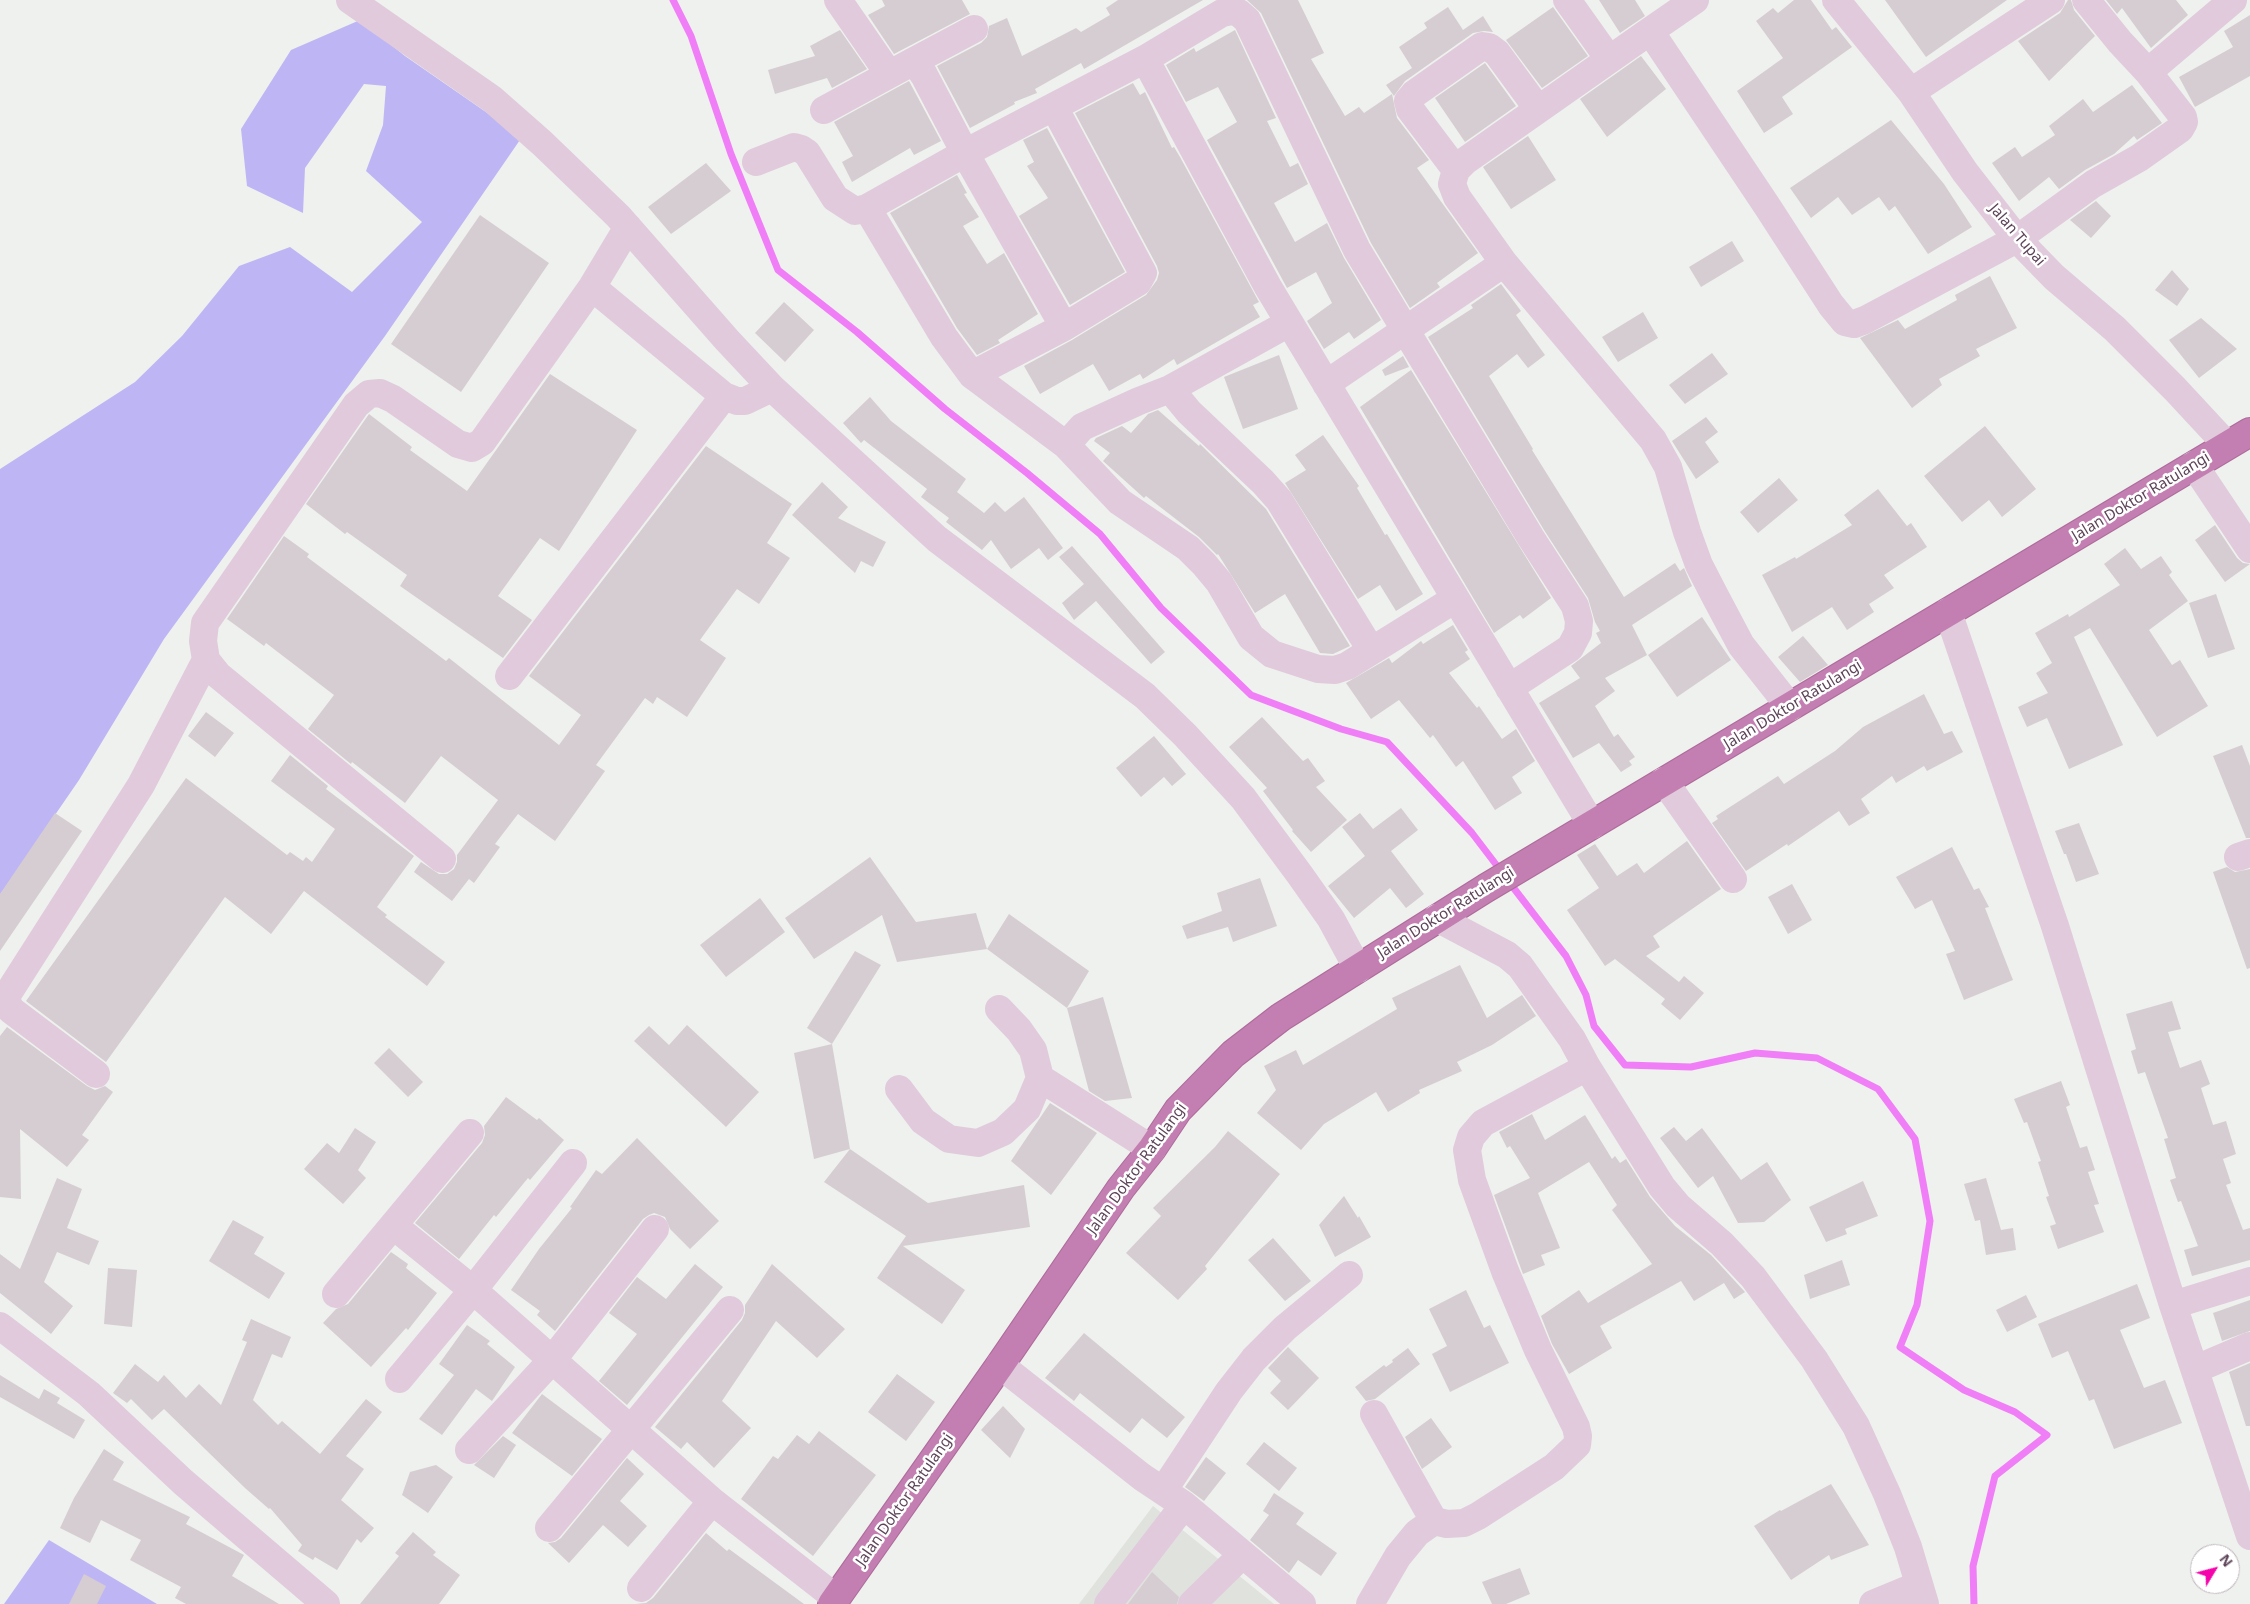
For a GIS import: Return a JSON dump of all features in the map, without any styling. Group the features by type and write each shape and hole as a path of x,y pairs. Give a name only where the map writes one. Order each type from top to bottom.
{"highway":[{"name":"Jalan Doktor Ratulangi","path":"834,1601 1000,1365 1120,1188 1152,1149 1178,1110 1232,1054 1282,1017 1486,888 2239,439"}],"street":[{"path":"350,0 492,99 542,143 628,227 772,388 937,538 1146,696 1185,734 1243,798 1331,919 1358,969"},
{"path":"838,0 889,74"},
{"path":"1568,0 1609,59"},
{"path":"1695,0 1465,161 1456,170 1452,184 1457,198 1504,263 1653,440 1668,467 1687,532 1714,596 1741,645 1790,707"},
{"name":"Jalan Tupai","path":"1836,0 1911,92 1964,172 2017,239 2054,277 2116,329 2239,439"},
{"path":"1911,92 2051,0"},
{"path":"1650,32 1831,305 1845,322 1854,324 2017,239 2093,184 2139,158 2180,129 2184,122 2183,117 2148,72 2120,42 2086,0"},
{"path":"2148,72 2233,0"},
{"path":"756,162 794,148 801,149 807,153 835,198 855,210 867,208 964,154 1145,59 1222,13 1231,11 1239,13 1246,20 1357,250 1531,538 1575,606 1579,621 1578,633 1570,648 1509,688"},
{"path":"824,110 974,29"},
{"path":"1456,170 1410,110 1408,101 1414,94 1482,46 1489,47 1497,53 1538,109"},
{"path":"1145,59 1289,323 1592,825"},
{"path":"914,61 924,75 964,154 1064,327"},
{"path":"972,374 1064,327 1138,282 1143,274 1054,107"},
{"path":"867,208 944,337 972,374 1066,445 1120,502 1188,548 1219,582 1251,637 1262,648 1272,654 1318,669 1335,670 1347,666 1455,599"},
{"path":"442,859 218,675 206,660 203,641 205,623 356,405 369,394 380,394 394,399 458,444 472,448 482,442 592,287 628,227"},
{"path":"1326,384 1504,263"},
{"path":"592,287 724,396 737,401 745,401 772,388"},
{"path":"1066,445 1082,427 1139,401 1170,390 1289,323"},
{"path":"1170,390 1189,412 1263,482 1279,500 1371,650"},
{"path":"509,676 724,396"},
{"path":"2194,465 2250,549"},
{"path":"1948,612 2055,926 2173,1306 2196,1369 2250,1536"},
{"path":"96,1074 11,1010 7,1002 7,995 141,786 206,660"},
{"path":"1664,781 1733,879"},
{"path":"1437,918 1507,955 1520,966 1572,1039 1587,1067 1662,1187 1678,1206 1722,1244 1754,1277 1814,1359 1856,1426 1894,1512 1922,1595 1873,1604"},
{"path":"898,1089 923,1121 948,1140 978,1144 1003,1132 1027,1109 1040,1078 1033,1050 1020,1030 999,1009"},
{"path":"1370,1604 1406,1544 1416,1533 1434,1521 1447,1524 1464,1523 1478,1516 1554,1467 1577,1445 1576,1427 1538,1350 1504,1271 1472,1180 1467,1150 1471,1137 1484,1124 1587,1067"},
{"path":"1040,1078 1152,1149"},
{"path":"336,1294 470,1133"},
{"path":"399,1379 473,1290 573,1163"},
{"path":"394,1226 473,1290 553,1359 629,1429 712,1501 834,1601"},
{"path":"469,1450 553,1359 656,1229"},
{"path":"1108,1604 1173,1498 1229,1391 1254,1359 1286,1328 1350,1275"},
{"path":"2173,1306 2250,1281"},
{"path":"549,1528 629,1429 730,1310"},
{"path":"0,1326 89,1394 183,1482 326,1604"},
{"path":"2196,1369 2250,1346"},
{"path":"1000,1365 1173,1498 1302,1604"},
{"path":"1374,1414 1434,1521"},
{"path":"641,1588 712,1501"},
{"path":"1192,1604 1242,1555"}],"shaded area":[{"path":"360,20 405,56 522,137 385,336 164,639 79,780 0,895 0,469 135,382 182,336 239,266 290,247 352,292 422,222 366,171 383,125 386,86 364,84 305,168 303,213 247,186 241,129 291,50"},
{"path":"1153,1506 1274,1604 1079,1604"},
{"path":"49,1540 157,1604 4,1604"}],"building":[{"path":"882,0 962,0 970,14 894,54 868,15 885,6"},
{"path":"1118,0 1203,0 1084,69 1081,63 1035,89 1037,93 1014,102 1015,104 970,128 937,66 981,43 987,37 989,26 1007,18 1022,56 1076,28 1081,32 1110,15 1106,8"},
{"path":"1247,0 1298,0 1324,53 1311,59 1345,116 1359,107 1364,113 1392,94 1397,118 1429,160 1417,168 1478,253 1437,283 1440,287 1410,308 1371,243 1261,13"},
{"path":"1599,0 1635,0 1645,16 1620,33"},
{"path":"1794,0 1811,0 1832,30 1836,27 1852,47 1782,97 1793,114 1764,133 1737,91 1783,58 1756,21 1773,8 1778,13"},
{"path":"1885,0 2007,0 1926,57"},
{"path":"2068,0 2071,0 2074,10 2095,36 2049,81 2018,41 2060,13"},
{"path":"2106,0 2176,0 2188,15 2151,48 2122,8 2117,14"},
{"path":"1448,7 1463,30 1483,16 1493,32 1473,33 1405,81 1394,96 1386,85 1412,68 1399,47 1427,28 1424,23"},
{"path":"1553,7 1588,56 1542,88 1506,40"},
{"path":"2250,15 2250,76 2195,107 2179,77 2233,47 2224,31"},
{"path":"840,30 867,69 832,88 827,78 775,94 768,70 815,56 810,46"},
{"path":"1235,30 1276,118 1267,121 1290,167 1298,163 1308,184 1274,203 1295,242 1327,223 1344,258 1381,320 1354,339 1349,332 1324,349 1307,321 1332,303 1316,272 1287,288 1207,140 1237,122 1218,87 1186,102 1166,65 1194,48 1196,52"},
{"path":"1641,56 1666,89 1607,137 1580,99"},
{"path":"1485,63 1516,106 1465,142 1435,98"},
{"path":"909,81 941,141 914,155 910,148 852,182 842,162 853,156 834,122"},
{"path":"1133,83 1140,95 1145,92 1172,148 1174,147 1180,157 1259,302 1253,305 1260,317 1177,365 1174,359 1143,379 1140,374 1109,391 1093,364 1040,394 1024,366 1072,340 1146,295 1157,280 1159,273 1157,266 1075,113"},
{"path":"2132,85 2162,123 2137,140 2134,136 2114,154 2085,170 2059,189 2049,177 2019,201 1992,163 2015,147 2022,157 2055,135 2049,126 2083,99 2093,112"},
{"path":"1891,120 1944,184 1972,227 1928,254 1895,206 1889,211 1879,197 1852,215 1838,197 1811,218 1790,188"},
{"path":"1047,128 1125,272 1070,305 1019,216 1048,198 1027,166 1034,162 1023,140"},
{"path":"1528,136 1556,180 1511,209 1483,167"},
{"path":"706,163 731,191 671,234 648,207"},
{"path":"957,175 967,193 964,194 979,217 963,226 987,264 1004,253 1038,314 998,340 1000,343 977,355 957,328 890,213"},
{"path":"2096,201 2111,216 2091,238 2070,220"},
{"path":"480,215 549,263 461,392 391,344"},
{"path":"1732,241 1744,261 1701,287 1689,267"},
{"path":"2172,270 2189,289 2177,306 2155,290"},
{"path":"1990,276 2017,328 1976,349 1980,356 1939,379 1942,385 1912,408 1860,338 1898,320 1905,329 1957,300 1955,295"},
{"path":"1501,284 1521,311 1516,315 1545,355 1528,368 1517,354 1489,376 1532,450 1624,597 1675,563 1680,571 1684,568 1692,586 1632,625 1647,655 1605,678 1615,691 1595,706 1614,737 1618,734 1635,757 1629,761 1632,765 1621,772 1599,743 1573,758 1539,703 1580,678 1571,666 1601,643 1596,633 1600,631 1595,622 1588,598 1544,530 1428,337 1473,308 1471,305"},
{"path":"784,302 814,330 785,362 755,333"},
{"path":"1643,312 1658,338 1618,362 1602,337"},
{"path":"2201,318 2237,349 2199,378 2169,340"},
{"path":"1712,353 1728,374 1685,404 1669,385"},
{"path":"1279,355 1298,409 1243,429 1224,377"},
{"path":"1403,356 1409,367 1385,376 1382,370"},
{"path":"1411,370 1551,598 1523,619 1520,615 1494,633 1360,407"},
{"path":"550,374 637,430 559,551 540,538 498,596 532,620 503,658 400,586 407,575 347,532 345,534 306,504 369,414 412,447 410,450 467,491"},
{"path":"870,397 891,421 966,479 957,492 984,513 995,502 1005,512 1024,497 1063,548 1048,560 1039,548 1011,569 991,540 982,550 946,522 949,518 921,497 927,489 864,440 861,443 843,423"},
{"path":"1158,410 1199,446 1200,444 1266,509 1350,646 1333,654 1320,653 1285,594 1255,613 1218,554 1146,496 1144,498 1103,461 1110,453 1094,441 1096,438 1122,426 1131,433 1148,414"},
{"path":"1706,417 1718,432 1705,442 1719,462 1696,479 1672,441"},
{"path":"1985,426 2036,489 2002,517 1989,500 1962,522 1924,476"},
{"path":"1323,435 1359,486 1357,488 1423,594 1396,611 1380,585 1358,599 1285,483 1306,470 1295,455"},
{"path":"706,446 792,504 767,543 790,558 759,604 737,589 700,640 726,658 687,717 657,697 653,704 645,698 596,765 605,771 555,841 518,814 495,844 500,847 474,883 469,879 452,901 414,872 421,862 439,874 447,874 454,869 457,855 498,800 441,756 405,803 352,762 351,764 308,729 334,695 266,643 264,646 227,619 284,536 309,554 307,557 446,661 449,658 559,745 581,715 529,676"},
{"path":"1779,478 1798,500 1758,533 1740,512"},
{"path":"822,482 848,507 838,518 886,542 873,567 861,561 855,573 792,515"},
{"path":"1878,489 1907,526 1911,523 1927,547 1884,575 1894,588 1869,604 1874,612 1847,630 1832,607 1792,632 1762,575 1795,557 1796,559 1852,525 1844,515"},
{"path":"2215,525 2237,558 2243,563 2250,564 2225,582 2195,540"},
{"path":"1072,546 1165,652 1151,664 1096,601 1074,620 1062,603 1084,584 1059,557"},
{"path":"2125,548 2141,569 2161,556 2172,572 2169,575 2188,601 2149,630 2172,665 2180,660 2208,706 2157,737 2090,628 2074,637 2123,745 2069,769 2047,718 2027,727 2018,707 2048,693 2036,673 2052,663 2035,633 2068,614 2069,617 2120,585 2104,564"},
{"path":"2216,594 2235,649 2208,658 2189,603"},
{"path":"1702,617 1731,660 1677,697 1648,655"},
{"path":"1453,625 1468,650 1465,652 1470,659 1449,673 1477,708 1479,706 1502,739 1516,729 1535,761 1512,777 1522,793 1495,810 1463,761 1456,767 1433,735 1430,738 1399,700 1371,719 1346,683 1389,658 1392,663 1421,641 1423,644"},
{"path":"1803,636 1828,665 1800,682 1778,657"},
{"path":"1924,694 1944,734 1952,731 1963,752 1927,771 1924,766 1896,783 1892,776 1861,799 1870,813 1849,826 1839,811 1788,846 1787,844 1746,871 1712,823 1718,819 1716,816 1778,776 1784,784 1835,751 1863,727"},
{"path":"206,712 234,733 215,757 188,736"},
{"path":"1262,717 1303,761 1308,758 1325,781 1316,787 1347,820 1311,852 1292,831 1263,791 1267,788 1229,747"},
{"path":"1154,736 1186,774 1172,786 1164,777 1141,797 1116,768"},
{"path":"2242,745 2250,766 2250,838 2246,838 2213,756"},
{"path":"290,755 328,786 326,789 414,856 377,907 387,915 385,917 445,962 427,986 304,891 271,934 225,897 106,1062 26,1001 186,778 287,855 290,852 303,861 306,857 312,862 335,829 271,781"},
{"path":"1401,808 1418,830 1391,851 1424,894 1406,908 1390,888 1354,918 1328,886 1365,856 1342,827 1360,813 1373,829"},
{"path":"55,813 82,831 0,951 0,894"},
{"path":"2079,823 2099,874 2076,882 2055,831"},
{"path":"1687,841 1721,889 1653,936 1660,947 1646,956 1679,982 1684,976 1704,993 1680,1020 1661,1004 1665,999 1615,959 1605,966 1567,910 1599,888 1577,855 1595,844 1617,876 1637,863 1644,873"},
{"path":"1952,847 1974,890 1979,888 1989,907 1985,908 2013,980 1964,1000 1946,954 1955,951 1932,900 1915,909 1896,877"},
{"path":"870,857 916,922 976,913 987,949 897,962 882,915 814,959 785,918"},
{"path":"2227,867 2235,872 2250,869 2250,968 2247,969 2213,872"},
{"path":"1260,878 1277,926 1233,942 1228,927 1187,939 1182,926 1222,911 1217,893"},
{"path":"1792,884 1812,920 1788,934 1768,897"},
{"path":"760,898 785,932 726,977 700,945"},
{"path":"1009,914 1089,971 1067,1008 987,949"},
{"path":"855,951 881,965 832,1044 807,1028"},
{"path":"1460,965 1487,1018 1522,995 1536,1016 1492,1045 1457,1062 1462,1071 1419,1090 1420,1093 1388,1112 1376,1092 1324,1124 1301,1150 1257,1113 1276,1090 1264,1066 1296,1050 1303,1065 1397,1009 1392,998"},
{"path":"1103,997 1132,1098 1105,1101 1089,1091 1067,1008"},
{"path":"2172,1001 2181,1029 2168,1032 2180,1068 2201,1060 2210,1084 2201,1088 2213,1125 2226,1121 2236,1154 2223,1159 2231,1183 2226,1185 2243,1230 2250,1228 2250,1260 2192,1276 2184,1250 2198,1246 2181,1201 2178,1202 2170,1180 2176,1178 2164,1139 2168,1138 2145,1072 2138,1074 2131,1051 2136,1049 2126,1014"},
{"path":"687,1025 759,1092 726,1127 634,1041 649,1026 669,1045"},
{"path":"7,1027 87,1086 95,1090 105,1086 113,1092 82,1135 89,1140 67,1167 20,1129 21,1199 0,1197 0,1036"},
{"path":"832,1044 850,1149 814,1159 794,1053"},
{"path":"389,1048 423,1082 408,1097 374,1063"},
{"path":"2061,1081 2070,1105 2066,1107 2080,1148 2087,1146 2095,1170 2088,1172 2099,1204 2094,1205 2104,1232 2058,1249 2050,1226 2056,1224 2046,1197 2049,1196 2038,1162 2041,1161 2027,1122 2024,1123 2014,1099"},
{"path":"506,1097 537,1120 539,1118 564,1140 530,1180 528,1178 496,1217 494,1215 459,1259 415,1223 482,1143 485,1135 484,1126"},
{"path":"1050,1103 1097,1133 1051,1195 1011,1161"},
{"path":"1532,1114 1545,1140 1585,1115 1612,1159 1615,1156 1620,1163 1626,1159 1650,1197 1675,1226 1711,1255 1745,1292 1734,1299 1724,1283 1694,1301 1681,1281 1600,1326 1612,1348 1569,1374 1552,1344 1541,1316 1579,1290 1588,1303 1652,1264 1612,1210 1617,1205 1589,1162 1538,1193 1560,1248 1541,1255 1545,1265 1523,1274 1494,1195 1530,1178 1510,1146 1507,1148 1499,1132"},
{"path":"1674,1127 1686,1141 1702,1128 1741,1180 1767,1162 1791,1200 1764,1222 1738,1223 1713,1176 1698,1188 1660,1138"},
{"path":"355,1128 376,1142 358,1170 366,1178 343,1204 304,1169 327,1143 339,1153"},
{"path":"1228,1131 1280,1174 1205,1266 1207,1269 1178,1300 1126,1253 1161,1216 1153,1208 1215,1147"},
{"path":"637,1138 719,1221 690,1249 670,1229 665,1217 654,1213 643,1219 555,1331 537,1315 540,1311 511,1290 539,1249 572,1208 570,1207 596,1170 602,1174"},
{"path":"850,1149 928,1203 1024,1185 1030,1227 903,1246 965,1290 942,1324 877,1278 906,1236 824,1182"},
{"path":"57,1178 82,1189 67,1228 99,1241 89,1265 57,1252 44,1282 73,1306 51,1334 0,1293 0,1254 20,1269"},
{"path":"1986,1178 2001,1230 2013,1228 2016,1250 1986,1255 1980,1220 1975,1221 1964,1184"},
{"path":"1863,1181 1878,1216 1845,1229 1847,1234 1826,1242 1809,1207"},
{"path":"1344,1196 1358,1218 1359,1216 1371,1237 1335,1257 1319,1225"},
{"path":"233,1220 264,1237 254,1254 285,1273 269,1299 209,1261"},
{"path":"1273,1238 1311,1281 1285,1301 1248,1260"},
{"path":"391,1252 408,1264 406,1268 437,1293 408,1330 406,1328 371,1367 323,1323 336,1309 348,1304"},
{"path":"1842,1260 1850,1285 1810,1299 1804,1275"},
{"path":"695,1264 723,1287 627,1405 599,1381 637,1334 609,1313 637,1277 666,1299"},
{"path":"772,1264 845,1329 817,1358 776,1321 722,1401 751,1428 714,1468 687,1442 681,1449 655,1427 742,1320 745,1313 745,1305"},
{"path":"108,1268 137,1270 132,1327 104,1324"},
{"path":"2137,1284 2150,1318 2120,1330 2144,1388 2165,1380 2182,1423 2114,1449 2094,1399 2089,1401 2068,1351 2052,1358 2038,1324"},
{"path":"1466,1290 1484,1328 1490,1325 1509,1363 1450,1392 1432,1354 1447,1346 1429,1309"},
{"path":"2026,1295 2037,1317 2007,1332 1996,1310"},
{"path":"2250,1300 2250,1331 2222,1341 2213,1313"},
{"path":"251,1319 291,1337 282,1358 272,1354 253,1400 278,1425 282,1421 320,1454 366,1399 382,1412 346,1456 364,1469 341,1500 374,1528 361,1543 357,1539 337,1570 315,1557 313,1560 298,1551 302,1545 270,1508 245,1488 164,1409 152,1420 131,1399 127,1403 113,1393 135,1364 158,1382 164,1375 186,1398 199,1384 221,1405 247,1342 242,1340"},
{"path":"467,1325 490,1341 487,1344 515,1367 492,1401 476,1389 442,1435 419,1419 454,1375 439,1364"},
{"path":"1084,1333 1185,1417 1167,1438 1142,1418 1130,1433 1080,1393 1074,1401 1045,1378"},
{"path":"1288,1347 1319,1378 1288,1410 1270,1393 1281,1381 1268,1368"},
{"path":"1408,1348 1420,1364 1375,1399 1366,1401 1355,1387 1384,1365 1386,1367 1393,1362 1392,1360"},
{"path":"2250,1363 2250,1426 2246,1426 2229,1372"},
{"path":"897,1374 935,1402 906,1441 868,1412"},
{"path":"0,1375 39,1399 44,1389 60,1398 57,1403 85,1420 74,1439 0,1397"},
{"path":"542,1394 602,1439 572,1476 512,1433"},
{"path":"1003,1406 1025,1429 1010,1458 981,1430"},
{"path":"1431,1418 1452,1447 1422,1469 1405,1437"},
{"path":"819,1431 876,1475 813,1556 741,1499 773,1456 778,1459 797,1435 809,1444"},
{"path":"503,1436 516,1445 494,1478 474,1465"},
{"path":"1264,1442 1297,1468 1279,1491 1246,1464"},
{"path":"104,1449 124,1462 113,1480 190,1517 186,1524 244,1555 232,1576 279,1604 186,1604 175,1598 181,1587 130,1560 141,1540 101,1520 90,1543 60,1528 74,1498"},
{"path":"1206,1457 1226,1473 1204,1501 1185,1487"},
{"path":"627,1458 644,1474 620,1501 647,1526 628,1547 603,1525 569,1563 548,1543 555,1542 561,1538"},
{"path":"436,1465 453,1477 428,1513 402,1495 410,1472"},
{"path":"1831,1484 1869,1545 1831,1560 1829,1555 1791,1580 1754,1526 1780,1510"},
{"path":"1274,1493 1304,1513 1296,1524 1337,1553 1321,1576 1298,1560 1289,1573 1250,1540 1269,1515 1263,1511"},
{"path":"413,1532 436,1552 433,1555 460,1575 442,1600 439,1604 360,1604 399,1556 395,1553"},
{"path":"706,1533 727,1551 729,1549 804,1604 636,1604 646,1603 653,1598"},
{"path":"1520,1568 1530,1594 1506,1604 1492,1604 1482,1582"},
{"path":"1152,1572 1179,1597 1177,1604 1128,1604"},
{"path":"84,1574 106,1586 97,1604 69,1604"}],"waterway":[{"path":"673,0 691,36 731,154 778,270 857,332 945,409 1027,473 1100,534 1161,608 1251,695 1341,729 1387,742 1472,833 1501,871"},
{"path":"1509,882 1566,956 1586,995 1594,1026 1625,1065 1691,1067 1755,1053 1817,1058 1878,1089 1915,1139 1930,1221 1917,1305 1900,1347 1964,1390 2015,1412 2047,1435 1995,1476 1973,1566 1974,1604"}]}
